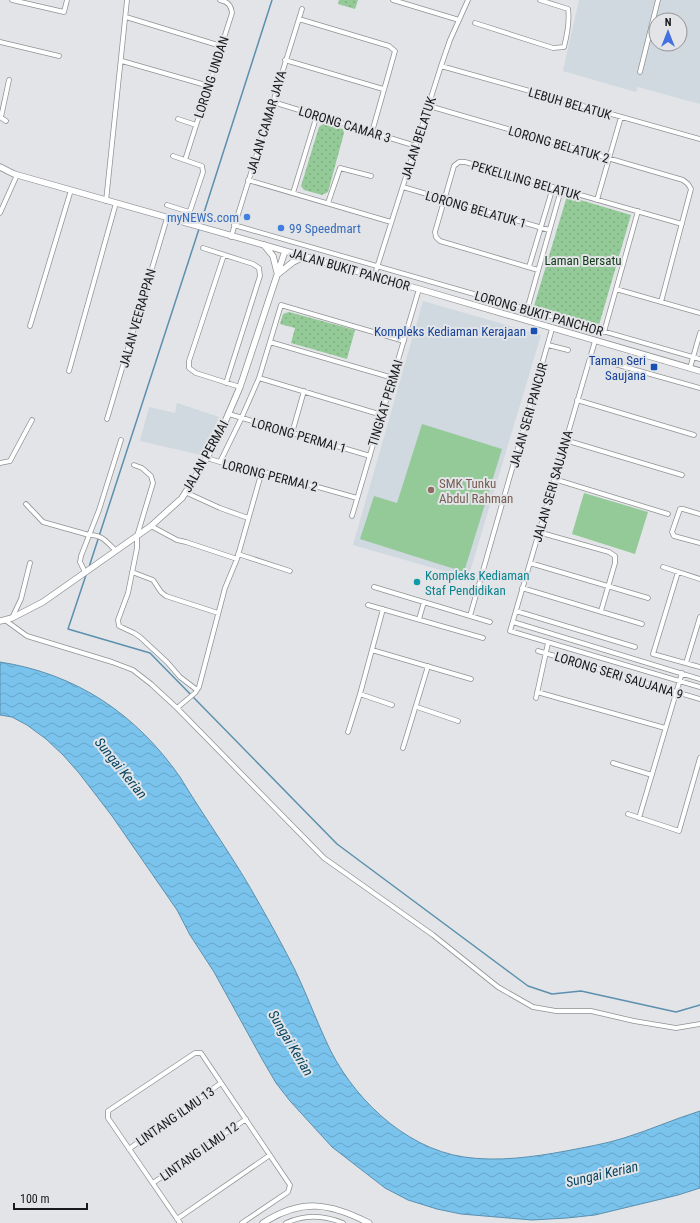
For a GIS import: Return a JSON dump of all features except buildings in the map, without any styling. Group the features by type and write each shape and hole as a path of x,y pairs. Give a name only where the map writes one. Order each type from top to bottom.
{"main road":[{"name":"JALAN BUKIT PANCHOR","path":"0,167 18,175 106,201 231,237 305,256 700,371"},
{"path":"264,245 273,256 277,275 293,262 305,256"},
{"name":"JALAN PERMAI","path":"2,621 12,618 42,602 151,526 182,498 207,458 229,414 240,387 285,251"},
{"path":"264,1223 272,1217 292,1209 309,1206 325,1206 343,1211 369,1223"}],"street":[{"path":"12,0 64,12 67,0"},
{"path":"106,201 122,61 127,0"},
{"name":"LORONG UNDAN","path":"185,160 232,12 231,7 226,2 220,0"},
{"path":"393,0 459,20"},
{"name":"JALAN BELATUK","path":"374,277 441,66 450,40 468,0"},
{"path":"475,23 552,48 564,47 567,31 568,9 540,0"},
{"path":"640,72 658,0"},
{"name":"JALAN CAMAR JAYA","path":"231,237 302,9"},
{"path":"126,17 222,46"},
{"path":"299,19 389,46 395,51 372,132"},
{"path":"0,42 59,56"},
{"path":"286,60 383,89"},
{"path":"122,61 209,86"},
{"name":"LEBUH BELATUK","path":"441,66 700,139"},
{"path":"6,121 0,117 9,80"},
{"name":"LORONG CAMAR 3","path":"273,102 416,146"},
{"name":"LORONG BELATUK 2","path":"429,106 683,180 691,189 682,224"},
{"path":"293,193 317,115"},
{"path":"597,200 621,117"},
{"path":"178,119 196,125"},
{"path":"173,156 202,166 203,172 186,223"},
{"name":"PEKELILING BELATUK","path":"538,270 440,241 436,237 435,232 454,166 459,162 465,162 682,224"},
{"path":"328,203 340,168 372,176"},
{"path":"0,213 18,175"},
{"path":"248,180 391,222"},
{"name":"LORONG BELATUK 1","path":"403,187 549,230"},
{"path":"529,267 553,187"},
{"path":"30,326 71,190"},
{"path":"527,310 561,190"},
{"path":"69,371 116,203"},
{"path":"166,205 189,212"},
{"path":"604,332 638,211"},
{"name":"JALAN VEERAPPAN","path":"107,419 167,218"},
{"path":"661,302 682,224"},
{"name":"JALAN BUKIT PANCHOR","path":"234,225 377,267"},
{"path":"203,248 253,264 259,268 260,276 226,383"},
{"path":"224,255 189,361 189,368 196,373 240,387"},
{"name":"LORONG BUKIT PANCHOR","path":"377,267 700,359"},
{"name":"TINGKAT PERMAI","path":"352,516 419,289"},
{"path":"616,289 700,313"},
{"path":"220,462 259,378 281,304 404,341"},
{"name":"JALAN SERI PANCUR","path":"470,616 552,329"},
{"path":"690,368 700,333"},
{"name":"JALAN SERI SAUJANA","path":"548,643 510,631 594,341"},
{"path":"270,342 393,378"},
{"path":"548,345 568,350"},
{"path":"590,356 700,388"},
{"path":"259,378 382,415"},
{"path":"292,434 304,391"},
{"path":"577,400 694,435"},
{"name":"LORONG PERMAI 1","path":"229,414 241,419 370,456"},
{"path":"0,463 10,461 32,420"},
{"path":"85,572 80,562 81,556 99,510 121,440"},
{"path":"565,440 682,475"},
{"name":"LORONG PERMAI 2","path":"207,458 242,469 247,467 357,498"},
{"path":"134,465 142,468 151,476 152,483 137,536 137,548 128,593 118,620 119,626 140,637 196,692"},
{"path":"177,708 196,692 199,687 225,588 238,557 262,471"},
{"path":"554,479 668,514"},
{"path":"185,492 220,508 248,518"},
{"path":"26,504 43,522 89,535 96,534 115,550"},
{"path":"700,514 683,509 679,510 672,532 674,536 700,543"},
{"path":"151,526 177,540 290,571"},
{"path":"538,532 609,552 615,556 615,563 601,611"},
{"path":"530,562 648,598"},
{"path":"12,618 20,598 30,563"},
{"path":"663,567 700,579"},
{"path":"132,572 153,580 161,592 166,596 218,613"},
{"path":"678,572 653,654 700,667"},
{"path":"374,587 490,622"},
{"path":"522,588 642,624"},
{"path":"419,619 424,602"},
{"path":"368,605 483,638"},
{"path":"348,732 383,609"},
{"path":"516,612 635,647"},
{"path":"686,663 698,633 700,617"},
{"path":"2,621 27,636 112,662 133,670 177,708 324,858 433,936 498,987 533,1007 556,1011 591,1011 634,1021 676,1028 700,1024"},
{"path":"513,622 700,679"},
{"path":"536,698 548,643 700,687"},
{"path":"372,650 471,679"},
{"name":"LORONG SERI SAUJANA 9","path":"538,651 700,699"},
{"path":"403,748 417,707 428,666"},
{"path":"639,818 682,673"},
{"path":"537,692 666,728"},
{"path":"360,694 392,705"},
{"path":"417,707 458,721"},
{"path":"628,814 679,831 700,758"},
{"path":"613,763 652,775"},
{"path":"180,1223 108,1118 108,1111 195,1053 201,1053 290,1185 288,1192 242,1223"},
{"name":"LINTANG ILMU 13","path":"129,1149 222,1083"},
{"name":"LINTANG ILMU 12","path":"153,1183 246,1119"},
{"path":"177,1218 270,1155"},
{"path":"286,1223 308,1217 323,1217 343,1223"}],"shaded area":[{"path":"579,0 700,0 700,104 638,87 636,92 563,71"},
{"name":"SMK Tunku Abdul Rahman","path":"423,301 541,335 468,578 353,545"},
{"path":"177,403 219,417 201,455 140,441 149,407 175,413"}],"green space":[{"path":"339,0 358,0 355,9 338,4"},
{"path":"323,124 343,129 344,133 328,192 322,195 304,190 301,186 319,127"},
{"name":"Laman Bersatu","path":"567,196 631,215 599,325 534,306"},
{"path":"289,312 355,330 347,359 291,343 295,328 280,324 283,314"},
{"path":"422,424 502,449 464,572 360,539 374,496 397,503"},
{"path":"584,493 648,512 635,554 572,534"}],"water":[{"name":"Sungai Kerian","path":"0,662 28,668 54,676 79,687 102,700 124,716 163,754 180,777 241,872 295,970 336,1061 349,1081 364,1099 381,1116 400,1131 420,1143 442,1152 464,1157 503,1159 554,1153 610,1142 700,1111 700,1188 678,1195 595,1215 532,1220 461,1214 437,1209 408,1200 385,1188 332,1147 290,1101 276,1083 214,972 190,935 177,910 112,816 79,773 46,739 27,725 12,717 0,715"}],"waterway":[{"path":"200,225 272,0"},
{"path":"89,567 199,229"},
{"path":"86,575 68,629 150,653 337,844 528,986 552,994 581,991 676,1012 700,1005"}],"place":[{"name":"myNEWS.com","path":"247,217"},
{"name":"99 Speedmart","path":"281,228"},
{"name":"Kompleks Kediaman Kerajaan","path":"534,331"},
{"name":"Taman Seri Saujana","path":"654,367"},
{"name":"SMK Tunku Abdul Rahman","path":"431,490"},
{"name":"Kompleks Kediaman Staf Pendidikan","path":"417,582"}]}
